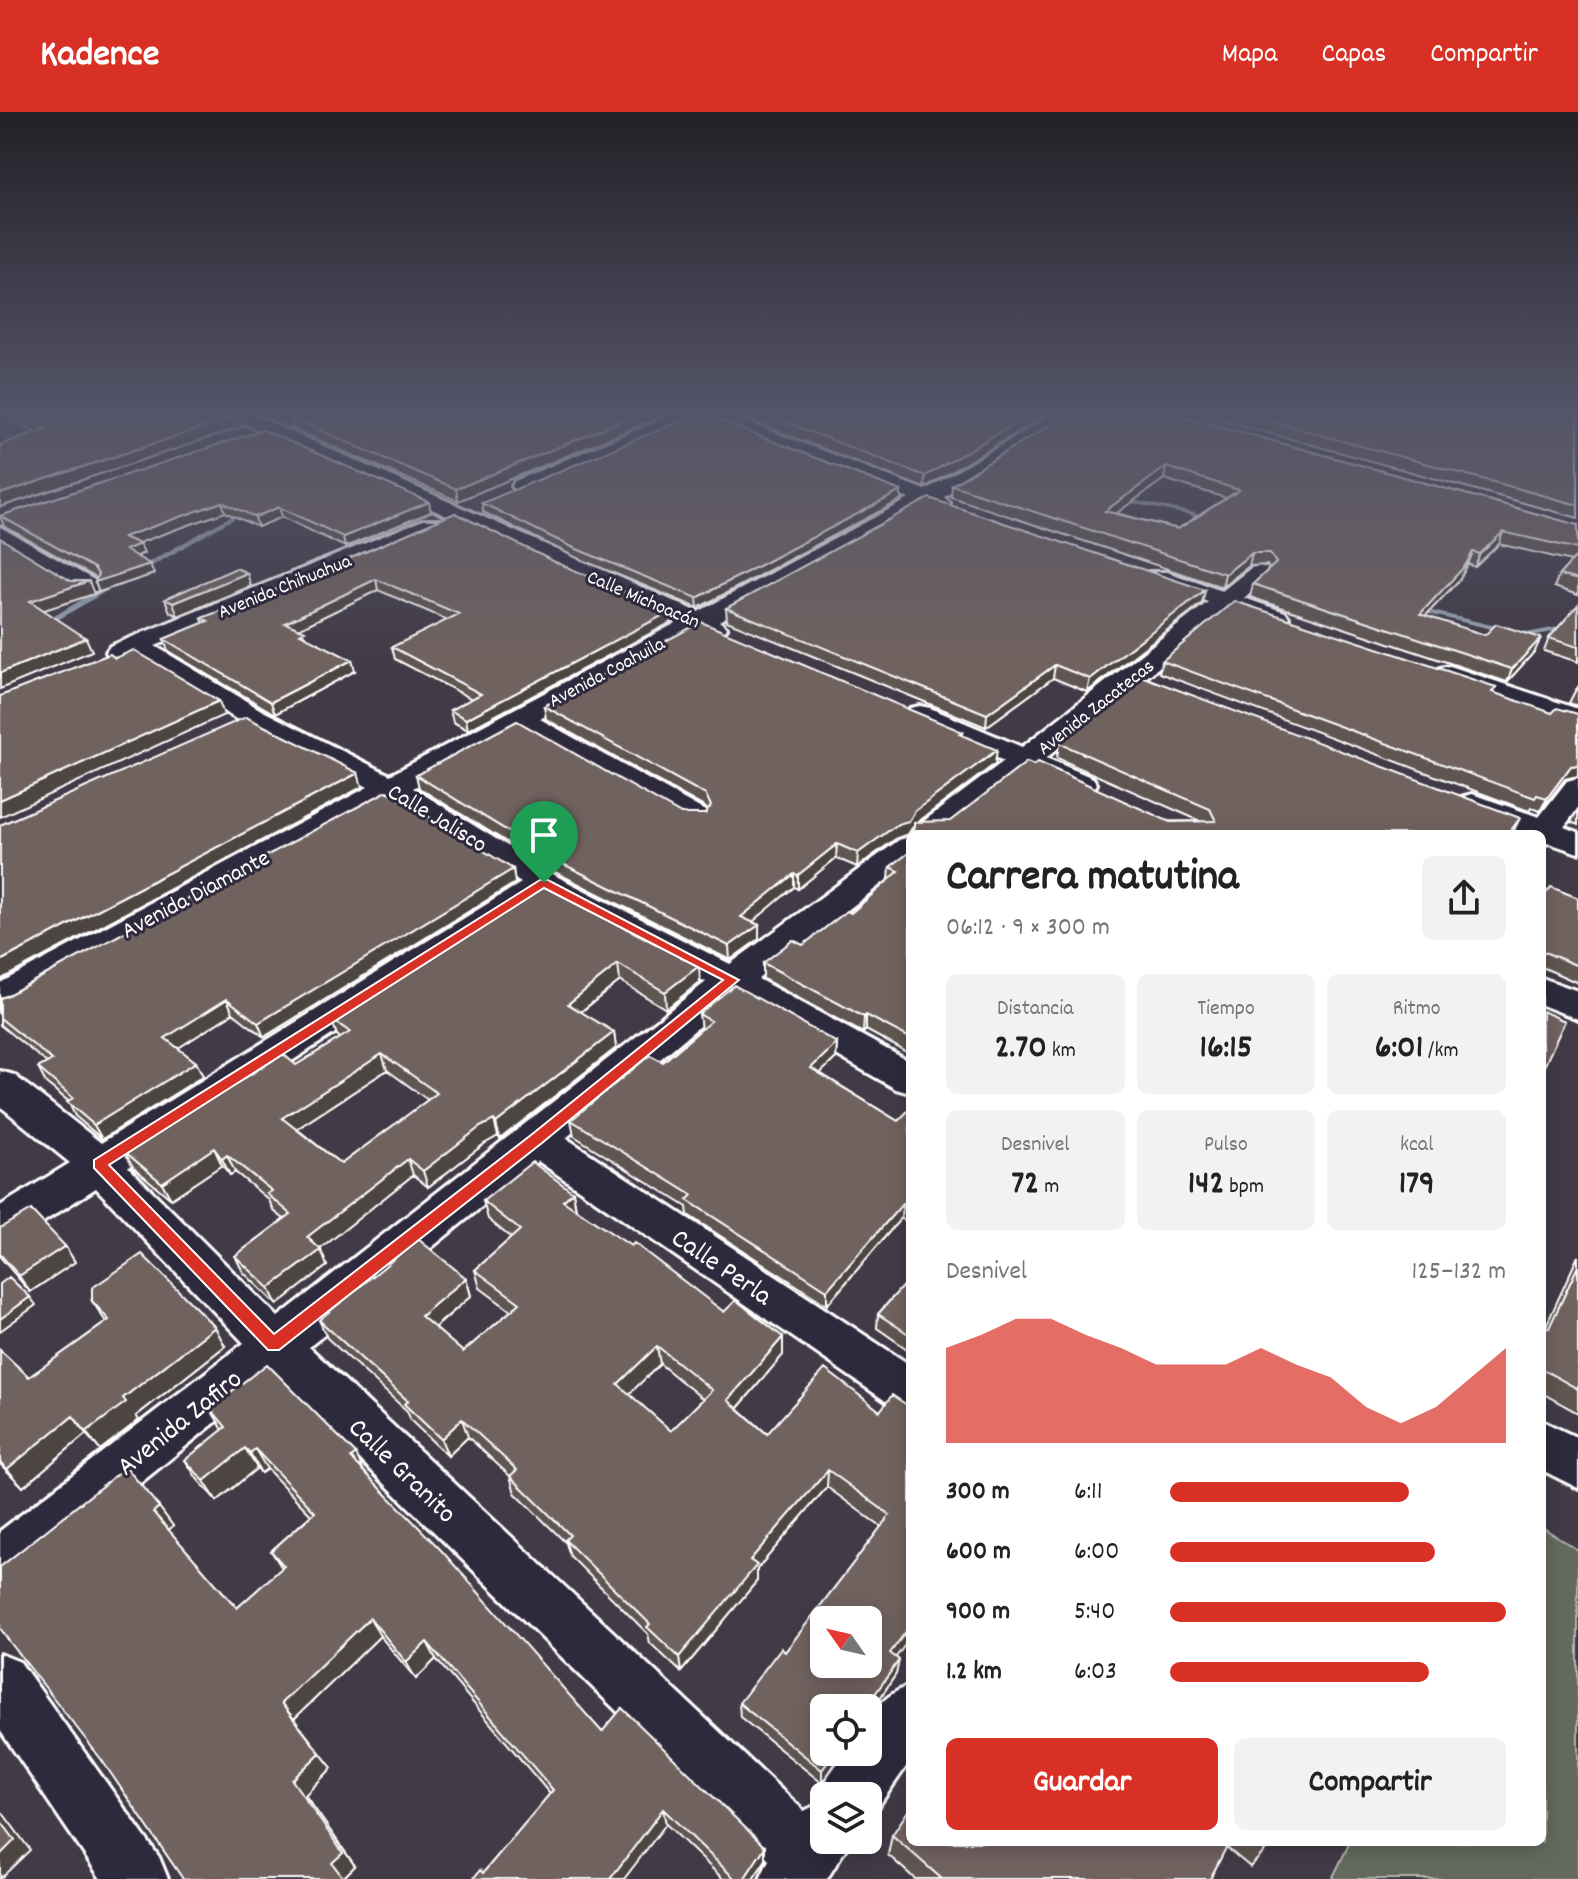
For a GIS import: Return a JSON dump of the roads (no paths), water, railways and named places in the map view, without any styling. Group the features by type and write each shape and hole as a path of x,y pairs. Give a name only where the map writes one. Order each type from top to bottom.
{"street":[{"name":"Calle Michoacán","path":"417,494 566,565 741,639"},
{"name":"Avenida Chihuahua","path":"95,663 505,494"},
{"path":"914,494 956,509"},
{"name":"Avenida Coahuila","path":"390,787 934,494"},
{"path":"0,534 87,586"},
{"path":"1136,570 1301,625"},
{"name":"Avenida Zacatecas","path":"932,830 1134,676 1259,573"},
{"name":"Calle Jalisco","path":"136,646 238,722 390,787 544,883 732,980 906,1077"},
{"path":"1433,669 1578,718"},
{"path":"1134,676 1163,687"},
{"path":"899,705 1111,796"},
{"path":"518,718 694,818"},
{"name":"Avenida Diamante","path":"0,999 390,787"},
{"path":"1545,830 1578,787"},
{"path":"1442,792 1536,830"},
{"path":"1546,834 1578,843"},
{"path":"732,980 906,850"},
{"path":"0,1228 544,883"},
{"name":"Avenida Zafiro","path":"0,1564 274,1344 537,1139 732,980"},
{"path":"1546,992 1578,1006"},
{"name":"Calle Granito","path":"0,1085 99,1164 274,1344 807,1855"},
{"name":"Calle Perla","path":"537,1139 906,1388"},
{"path":"1546,1446 1578,1465"},
{"path":"0,1682 137,1879"},
{"path":"860,1782 906,1719"}],"waterway":[{"path":"1119,499 1194,514 1205,529"},
{"path":"137,571 247,509"},
{"path":"43,625 111,586"},
{"path":"1415,608 1516,633 1532,634 1578,625"}]}
